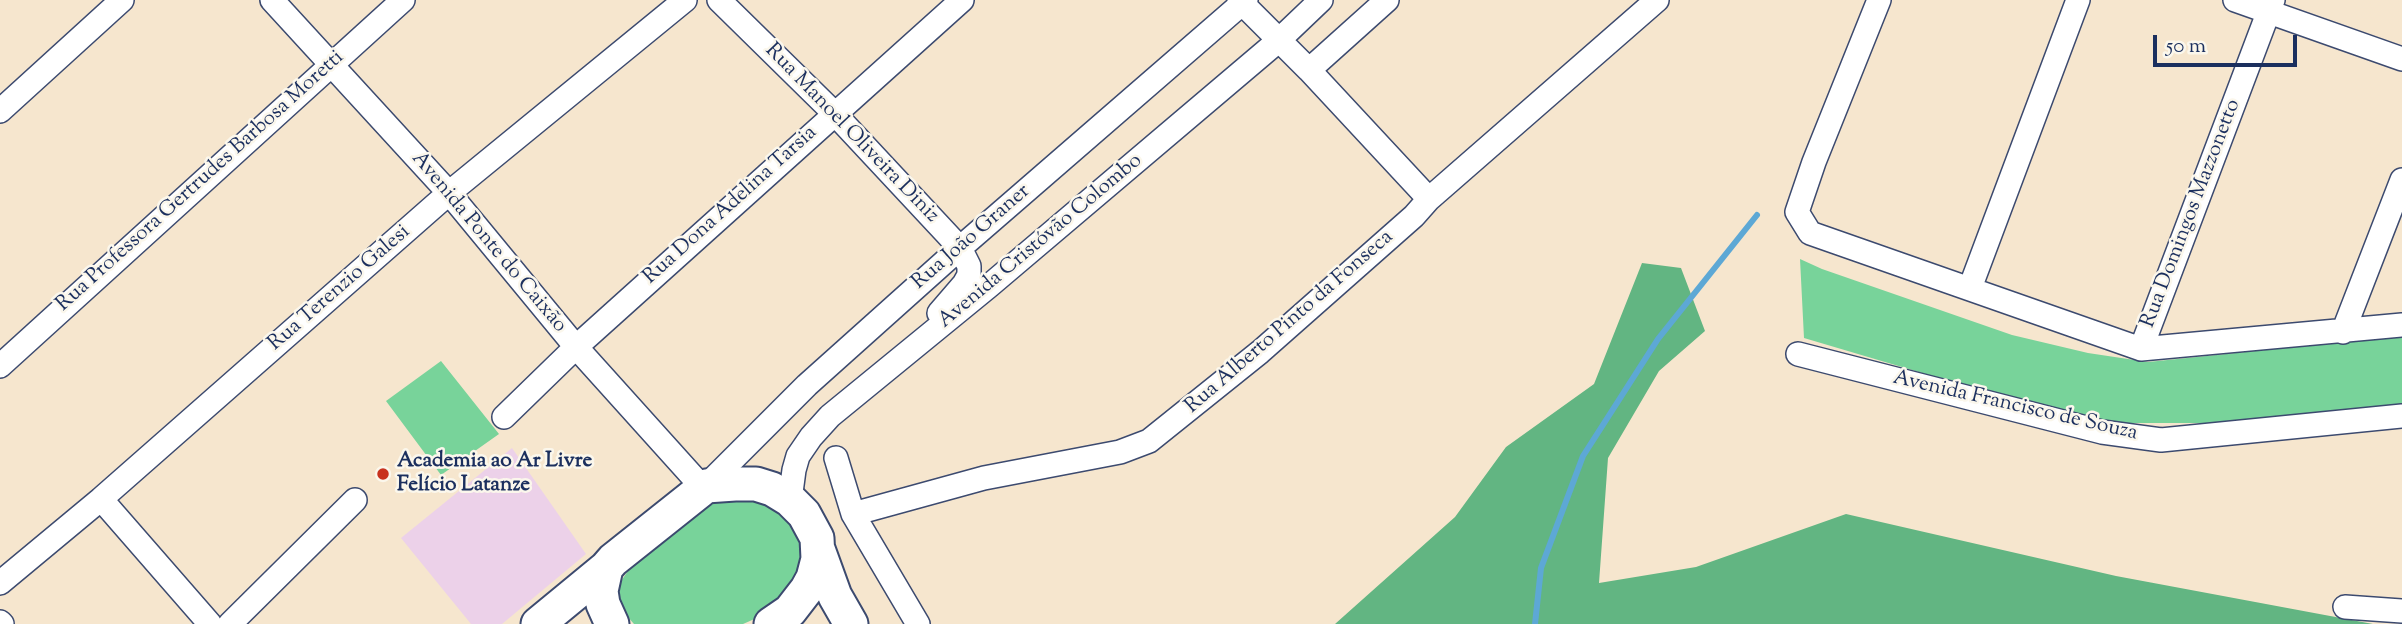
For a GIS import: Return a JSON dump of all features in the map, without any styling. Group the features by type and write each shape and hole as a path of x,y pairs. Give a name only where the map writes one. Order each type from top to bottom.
{"main road":[{"path":"538,624 606,568 620,552 704,487 756,484 772,489 790,500 804,514 817,538 818,559 807,589 790,611 772,624"},
{"path":"818,547 835,596 850,624"},
{"path":"606,568 601,591 603,604 612,624"}],"street":[{"path":"0,111 122,0"},
{"name":"Avenida Ponte do Caixão","path":"272,0 449,193 576,347 704,487"},
{"name":"Rua Professora Gertrudes Barbosa Moretti","path":"0,366 403,0"},
{"name":"Rua Terenzio Galesi","path":"0,583 100,499 449,193 685,0"},
{"name":"Rua Manoel Oliveira Diniz","path":"719,0 834,113 960,248"},
{"name":"Rua Dona Adelina Tarsia","path":"504,418 576,347 962,0"},
{"name":"Avenida Cristóvão Colombo","path":"790,500 798,456 810,437 830,416 1278,41 1321,0"},
{"path":"1309,70 1387,0"},
{"name":"Rua Alberto Pinto da Fonseca","path":"853,514 984,478 1120,452 1149,441 1260,352 1414,216 1429,199 1657,0"},
{"path":"1879,0 1814,162 1797,212 1810,233 2141,349 2402,326"},
{"path":"1970,288 2078,0"},
{"path":"2235,0 2270,6 2402,59"},
{"path":"1242,1 1429,199"},
{"name":"Rua João Graner","path":"704,487 807,385 1242,1"},
{"name":"Rua Domingos Mazzonetto","path":"2141,349 2270,6"},
{"path":"2343,332 2402,180"},
{"path":"919,343 969,275 970,266 960,248"},
{"name":"Avenida Francisco de Souza","path":"1798,354 2102,432 2161,440 2402,416"},
{"path":"835,458 853,514 919,624"},
{"path":"100,499 210,624"},
{"path":"230,624 355,500"},
{"path":"2345,607 2402,611"}],"shaded area":[{"path":"512,448 586,554 502,624 471,624 401,538"}],"green space":[{"path":"1800,259 2012,335 2088,353 2148,362 2402,336 2402,406 2213,423 2100,423 1804,338"},
{"path":"1642,263 1681,268 1705,331 1659,371 1608,458 1599,583 1696,567 1846,514 2116,576 2373,624 1335,624 1455,517 1506,447 1594,384"},
{"path":"441,361 499,434 441,475 386,401"},
{"path":"747,497 773,504 802,534 801,573 766,614 743,624 634,624 620,608 619,584 632,565 719,498"}],"waterway":[{"path":"1535,624 1541,568 1583,456 1658,339 1757,215"}],"place":[{"name":"Academia ao Ar Livre Felício Latanze","path":"383,474"}]}
